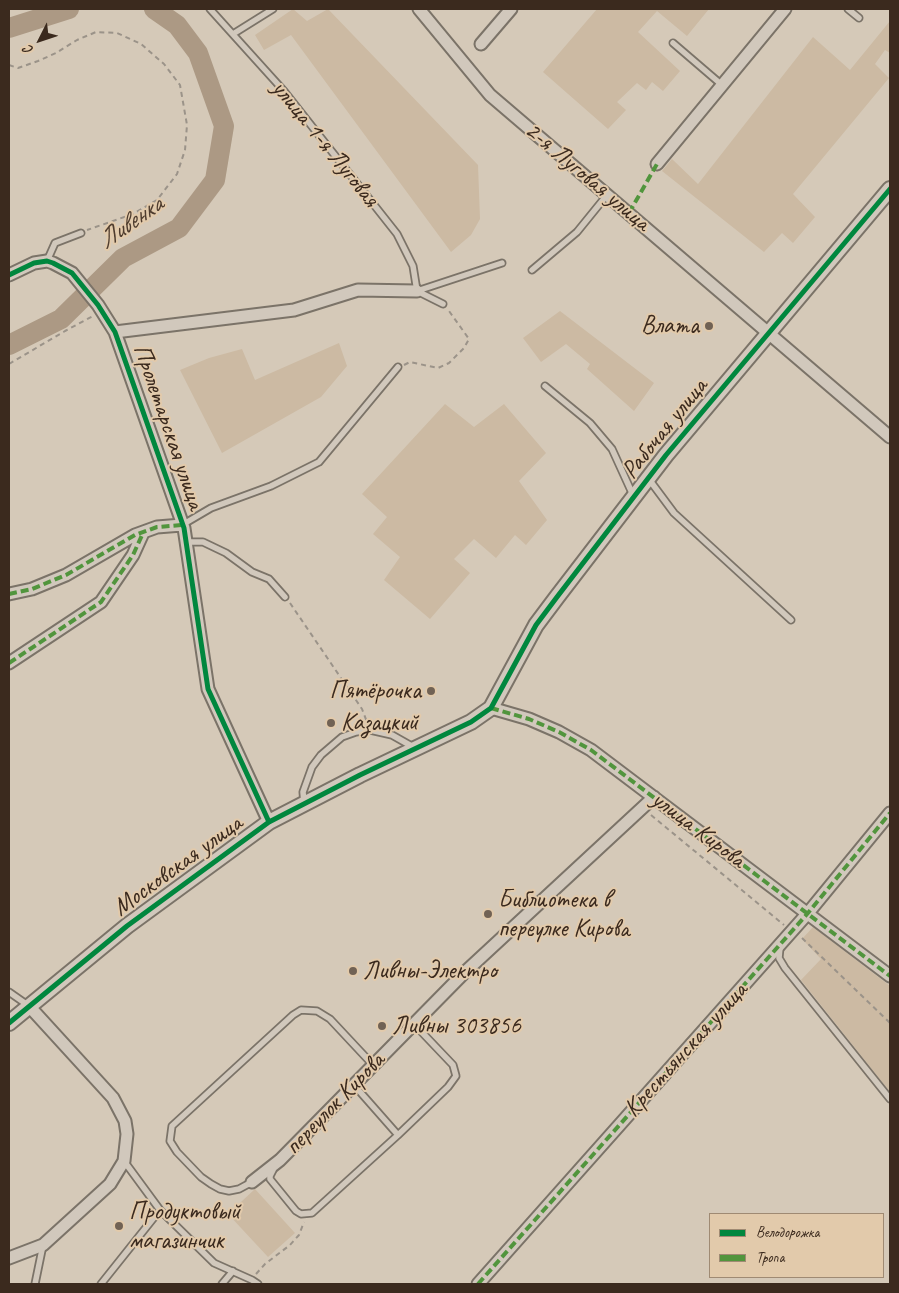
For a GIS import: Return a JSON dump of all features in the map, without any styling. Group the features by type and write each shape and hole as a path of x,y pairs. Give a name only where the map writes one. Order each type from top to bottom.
{"street":[{"name":"2-я Луговая улица","path":"419,9 490,95 890,437"},
{"path":"481,44 511,9"},
{"path":"657,164 785,9"},
{"name":"Рабочая улица","path":"491,708 536,625 648,478 768,332 890,189"},
{"path":"9,275 34,263 47,261"},
{"name":"Пролетарская улица","path":"47,261 72,273 100,308 115,332 182,524 208,689 269,822"},
{"name":"Пролетарская улица","path":"115,332 294,310 358,290 417,291"},
{"name":"Пролетарская улица","path":"9,594 32,589 66,575 143,532 157,527 182,524"},
{"path":"9,663 101,602 133,555 143,532"},
{"name":"Московская улица","path":"9,1023 128,926 269,822 471,722 491,708"},
{"name":"улица Кирова","path":"491,708 530,719 559,732 591,750 890,976"},
{"name":"переулок Кирова","path":"252,1182 280,1160 464,973 654,797"},
{"name":"Крестьянская улица","path":"478,1284 808,913 890,813"},
{"path":"9,1258 43,1244 110,1184 124,1161 127,1134 125,1120 113,1098 29,1006"}],"lane":[{"name":"улица 1-я Луговая","path":"210,9 284,91 397,234 413,266 417,291"},
{"path":"233,34 273,9"},
{"path":"848,9 859,18"},
{"path":"673,42 722,85"},
{"path":"532,270 577,232 607,195"},
{"path":"47,261 55,243 81,233"},
{"name":"Пролетарская улица","path":"417,291 502,263"},
{"path":"417,291 443,304"},
{"path":"182,524 211,508 241,499 319,462 398,367"},
{"path":"544,386 590,423 612,449 634,497"},
{"path":"648,478 674,513 791,620"},
{"path":"185,542 203,542 226,553 252,572 269,579 285,597"},
{"path":"304,803 303,792 312,767 320,755 342,737 370,730 392,736 416,748"},
{"path":"782,942 780,958 785,968 890,1099"},
{"path":"9,992 29,1006"},
{"path":"252,1182 239,1189 229,1190 220,1189 201,1177 177,1152 170,1141 172,1126 293,1015 301,1010 317,1011 330,1019 373,1065"},
{"path":"280,1160 272,1171 270,1180 296,1211 307,1215 317,1210 448,1087 456,1076 453,1065 414,1024"},
{"path":"354,1085 398,1135"},
{"path":"124,1161 160,1210 214,1262 258,1284"},
{"path":"101,1284 160,1210"},
{"path":"35,1284 43,1244"},
{"path":"222,1284 233,1271"}],"path":[{"path":"9,65 18,68 38,61 56,54 77,40 96,32 117,33 141,44 164,64 180,85 187,125 185,150 176,174 157,200 133,214 81,233"},
{"path":"398,367 410,362 438,368 449,363 464,348 469,339 443,304"},
{"path":"9,364 100,308"},
{"path":"285,597 362,709 370,730"},
{"path":"642,808 791,931 808,942 890,1023"},
{"path":"251,1279 265,1264 290,1245 298,1235 307,1215"}],"shaded area":[{"path":"293,9 307,21 328,9 478,165 480,219 471,235 451,252 291,35 264,50 255,35"},
{"path":"597,9 709,9 687,36 657,11 638,32 680,71 663,91 652,82 646,90 637,83 617,102 626,110 608,129 543,72"},
{"path":"890,21 890,53 885,50 875,64 889,78 793,194 815,217 793,243 782,233 764,252 662,171 672,159 698,184 813,37 850,70"},
{"path":"560,311 654,383 634,411 587,369 590,364 566,344 541,362 523,338"},
{"path":"339,343 347,366 321,397 222,453 180,370 209,358 242,349 255,380"},
{"path":"445,404 474,427 504,404 546,453 519,481 547,520 526,545 515,535 496,558 474,539 454,559 470,573 430,619 384,580 400,557 373,534 387,517 362,494"},
{"path":"813,927 890,986 890,1092 801,980 821,959 802,939"},
{"path":"255,1189 295,1233 268,1257 228,1214"}],"waterway":[{"name":"Ливенка","path":"9,28 69,9"},
{"name":"Ливенка","path":"9,345 61,319 123,258 179,228 215,180 224,126 198,53 177,25 154,9"}],"marked path":[{"path":"629,213 657,164"},
{"path":"9,594 32,589 66,575 135,535 157,527 182,525"},
{"path":"9,663 101,602 133,555 143,533"},
{"path":"491,708 529,719 559,732 591,750 890,976"},
{"path":"478,1284 808,913 890,813"}],"cycle path":[{"path":"9,1023 127,926 269,822 360,775 471,722 491,708 536,625 666,455 890,189"},
{"path":"9,275 34,263 47,261 72,273 98,305 115,332 184,528 208,689 269,822"}],"place":[{"name":"Влата","path":"709,326"},
{"name":"Пятёрочка","path":"431,691"},
{"name":"Казацкий","path":"331,723"},
{"name":"Библиотека в переулке Кирова","path":"488,914"},
{"name":"Ливны-Электро","path":"353,971"},
{"name":"Ливны 303856","path":"382,1026"},
{"name":"Продуктовый магазинчик","path":"119,1226"}]}
